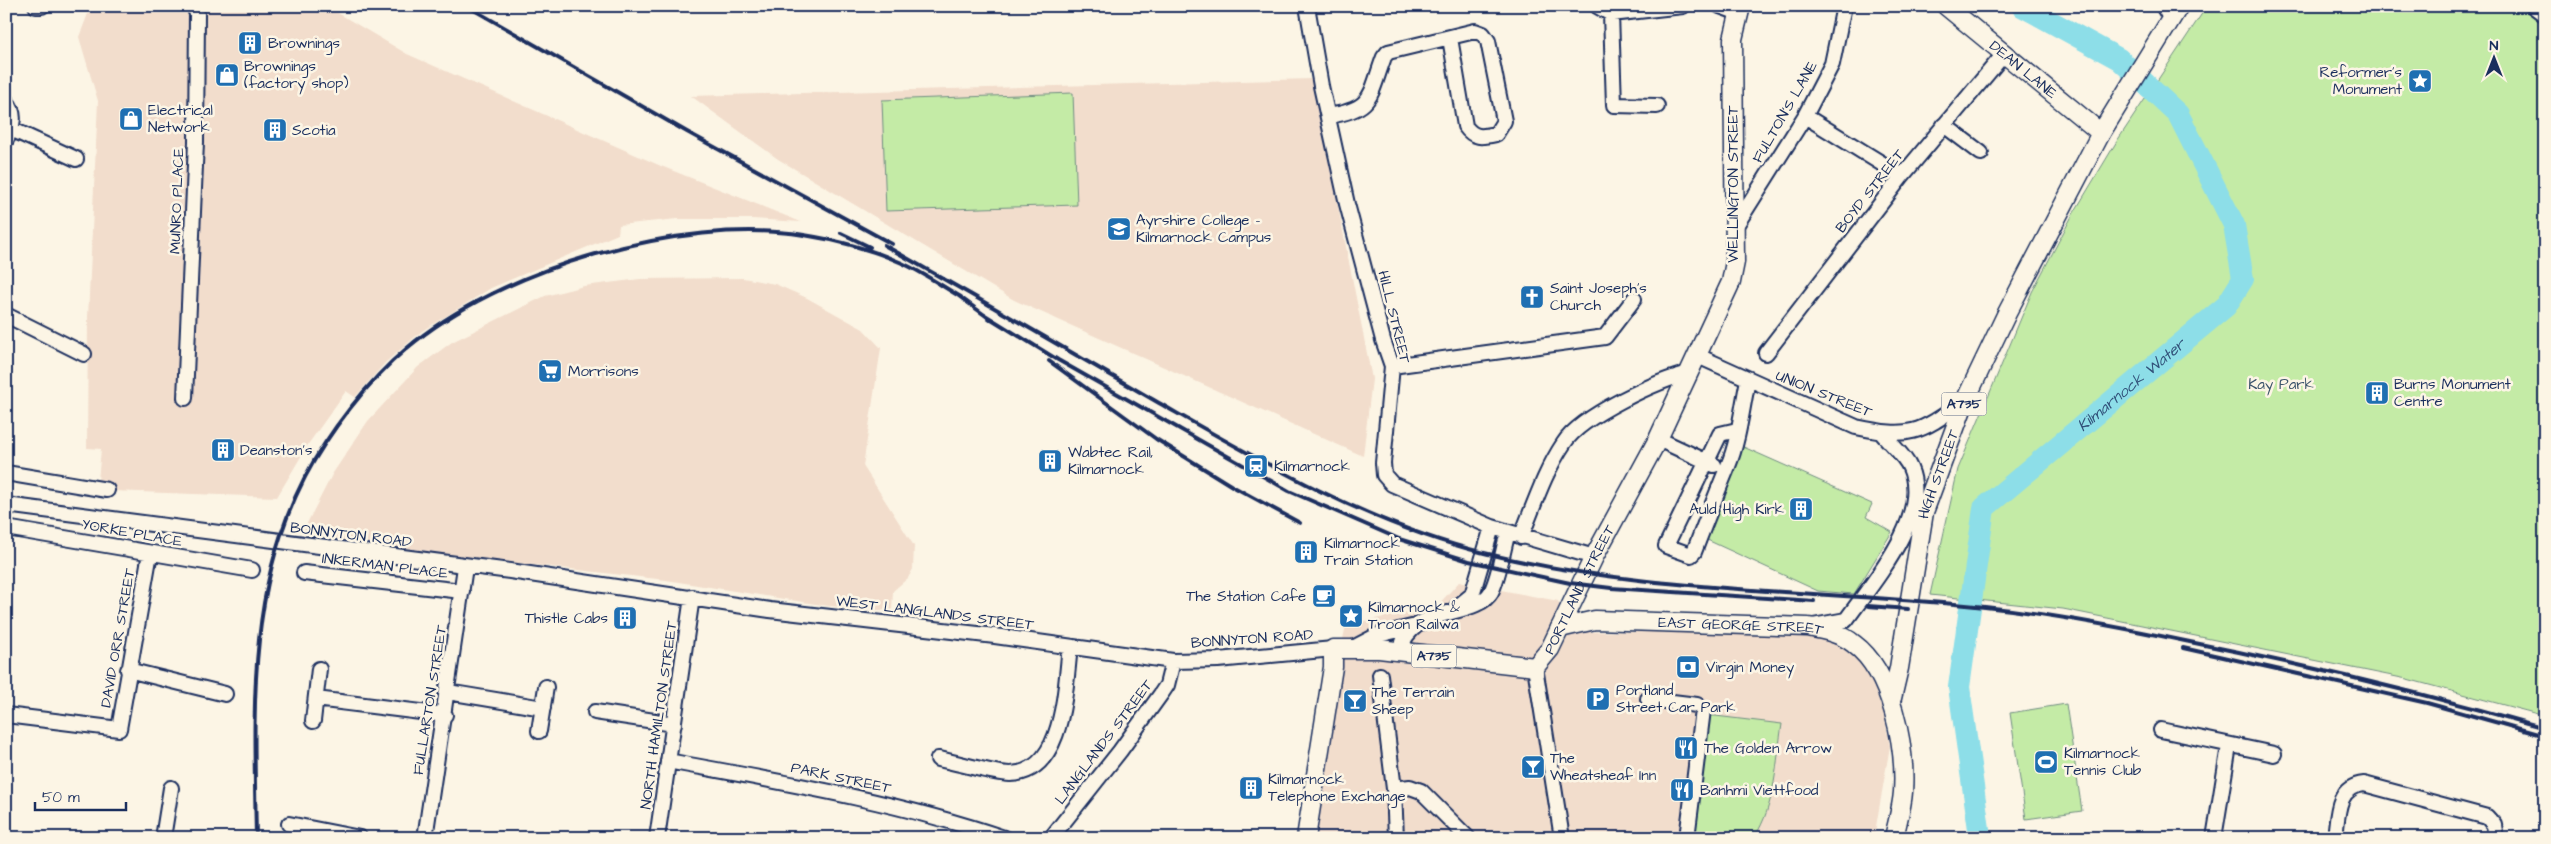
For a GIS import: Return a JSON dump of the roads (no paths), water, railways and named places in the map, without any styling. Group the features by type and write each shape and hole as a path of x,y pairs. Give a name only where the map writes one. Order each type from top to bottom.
{"main road":[{"name":"DEAN LANE","path":"1946,6 2101,133"},
{"name":"WELLINGTON STREET","path":"1698,356 1731,282 1735,262 1733,39 1740,9"},
{"name":"HIGH STREET","path":"1892,698 1899,668 1924,512 1965,401 2007,313 2101,133 2158,40 2171,10"},
{"name":"PORTLAND STREET","path":"1535,667 1550,649 1594,557 1658,439 1698,356"},
{"name":"EAST GEORGE STREET","path":"1560,628 1595,620 1808,627 1836,633 1855,644 1869,660 1892,698"},
{"name":"A735","path":"1333,649 1353,648 1407,652 1535,667"},
{"path":"1306,838 1333,667 1333,649"},
{"name":"A735","path":"1892,698 1904,764 1903,794 1894,838"}],"street":[{"path":"36,6 42,6"},
{"name":"MUNRO PLACE","path":"185,398 196,142 196,14 194,6"},
{"name":"HILL STREET","path":"1307,6 1347,204 1383,340 1392,366 1383,463 1384,475 1392,484 1492,527 1594,557"},
{"path":"1597,6 1611,14 1682,6"},
{"path":"1720,6 1740,9"},
{"name":"FULTON'S LANE","path":"1735,227 1805,116 1832,64 1844,6"},
{"path":"2532,6 2545,15"},
{"path":"1611,14 1614,105 1657,106"},
{"path":"1328,116 1356,111 1366,103 1384,57 1388,52 1475,31 1482,34 1488,41 1504,121 1496,134 1480,138 1471,134 1466,126 1450,38"},
{"name":"BOYD STREET","path":"1766,353 1902,176 2004,54"},
{"path":"6,101 13,113 9,135 76,159"},
{"path":"1805,116 1902,176"},
{"path":"1944,125 1981,153"},
{"path":"1392,366 1605,337 1634,299"},
{"path":"6,315 84,354"},
{"name":"UNION STREET","path":"1698,356 1856,427 1881,432 1906,434 1927,428 1965,401"},
{"path":"1521,537 1552,464 1565,440 1587,422 1610,407 1675,376 1690,373"},
{"path":"1737,430 1720,434 1666,546 1691,555 1694,552 1725,470 1737,430 1748,380"},
{"path":"1808,627 1846,620 1907,529 1916,501 1910,468 1881,432"},
{"path":"1658,439 1725,470"},
{"path":"6,473 107,490"},
{"name":"BONNYTON ROAD","path":"6,505 692,597"},
{"path":"1454,610 1472,595 1492,527"},
{"name":"YORKE PLACE","path":"6,528 252,570"},
{"path":"1353,648 1378,634 1416,625 1454,610 1477,605 1490,593 1508,532"},
{"name":"DAVID ORR STREET","path":"6,715 119,729 150,553"},
{"name":"FULLARTON STREET","path":"425,838 445,715 465,567"},
{"name":"INKERMAN PLACE","path":"304,573 462,591"},
{"name":"WEST LANGLANDS STREET","path":"692,597 770,610 986,635 1173,661"},
{"name":"NORTH HAMILTON STREET","path":"657,838 692,597"},
{"path":"1407,652 1403,642 1408,632 1416,625"},
{"path":"938,758 1010,774 1032,768 1054,742 1061,725 1070,647"},
{"name":"BONNYTON ROAD","path":"1173,661 1218,660 1333,649"},
{"name":"LANGLANDS STREET","path":"1051,838 1120,751 1167,686 1173,661"},
{"name":"PORTLAND STREET","path":"1535,667 1562,838"},
{"path":"313,721 319,668"},
{"path":"128,670 225,694"},
{"path":"1380,675 1394,790 1396,838"},
{"path":"539,731 546,687"},
{"path":"448,692 542,708"},
{"path":"316,699 445,715"},
{"path":"1648,699 1697,705 1703,710 1687,838"},
{"path":"595,712 674,724"},
{"path":"2161,730 2229,746 2274,754"},
{"path":"2214,838 2229,746"},
{"name":"PARK STREET","path":"668,761 805,786 952,820 1004,838"},
{"path":"2335,838 2342,796 2354,786 2364,784 2487,817 2494,825 2496,838"},
{"path":"1394,790 1410,787 1421,790 1468,838"},
{"path":"163,838 171,788"},
{"path":"289,824 360,838"}],"waterway":[{"name":"Kilmarnock Water","path":"1978,838 1979,829 1959,687 1984,508 2226,306 2243,279 2234,225 2178,114 2119,59 2022,6"}],"railway":[{"path":"467,6 687,132 892,244"},
{"path":"256,838 255,700 263,609 272,564 286,520 314,460 363,392 406,349 445,320 491,294 541,272 594,255 649,241 703,233 755,231 804,235 829,240 867,250 902,263 961,297"},
{"path":"841,233 870,247"},
{"path":"884,245 1196,424 1310,486 1387,521 1469,549 1532,564 1596,575 1726,588 1921,601 2061,617 2321,670 2456,703 2545,728"},
{"path":"956,294 990,319"},
{"path":"985,315 1058,360 1289,491 1399,539 1469,561 1570,583 1611,588 1814,601"},
{"path":"1049,361 1156,439 1232,486 1300,523"},
{"path":"1868,606 1908,609"},
{"path":"2183,648 2427,703 2545,736"}],"place":[{"name":"Brownings","path":"250,43"},
{"name":"Brownings (factory shop)","path":"227,75"},
{"name":"Reformer's Monument","path":"2420,81"},
{"name":"Electrical Network","path":"131,119"},
{"name":"Scotia","path":"275,130"},
{"name":"Ayrshire College - Kilmarnock Campus","path":"1119,229"},
{"name":"Saint Joseph's Church","path":"1532,297"},
{"name":"Morrisons","path":"550,371"},
{"name":"Burns Monument Centre","path":"2377,393"},
{"name":"Deanston's","path":"223,450"},
{"name":"Wabtec Rail, Kilmarnock","path":"1050,461"},
{"name":"Kilmarnock","path":"1256,466"},
{"name":"Auld High Kirk","path":"1801,509"},
{"name":"Kilmarnock Train Station","path":"1306,552"},
{"name":"The Station Cafe","path":"1324,596"},
{"name":"Kilmarnock & Troon Railwa","path":"1351,616"},
{"name":"Thistle Cabs","path":"625,618"},
{"name":"Virgin Money","path":"1688,667"},
{"name":"Portland Street Car Park","path":"1598,699"},
{"name":"The Terrain Sheep","path":"1355,701"},
{"name":"The Golden Arrow","path":"1686,748"},
{"name":"Kilmarnock Tennis Club","path":"2046,762"},
{"name":"The Wheatsheaf Inn","path":"1533,767"},
{"name":"Kilmarnock Telephone Exchange","path":"1251,788"},
{"name":"Banhmi Viettfood","path":"1682,790"}],"park label":[{"name":"Kay Park","path":"2281,384"}]}
